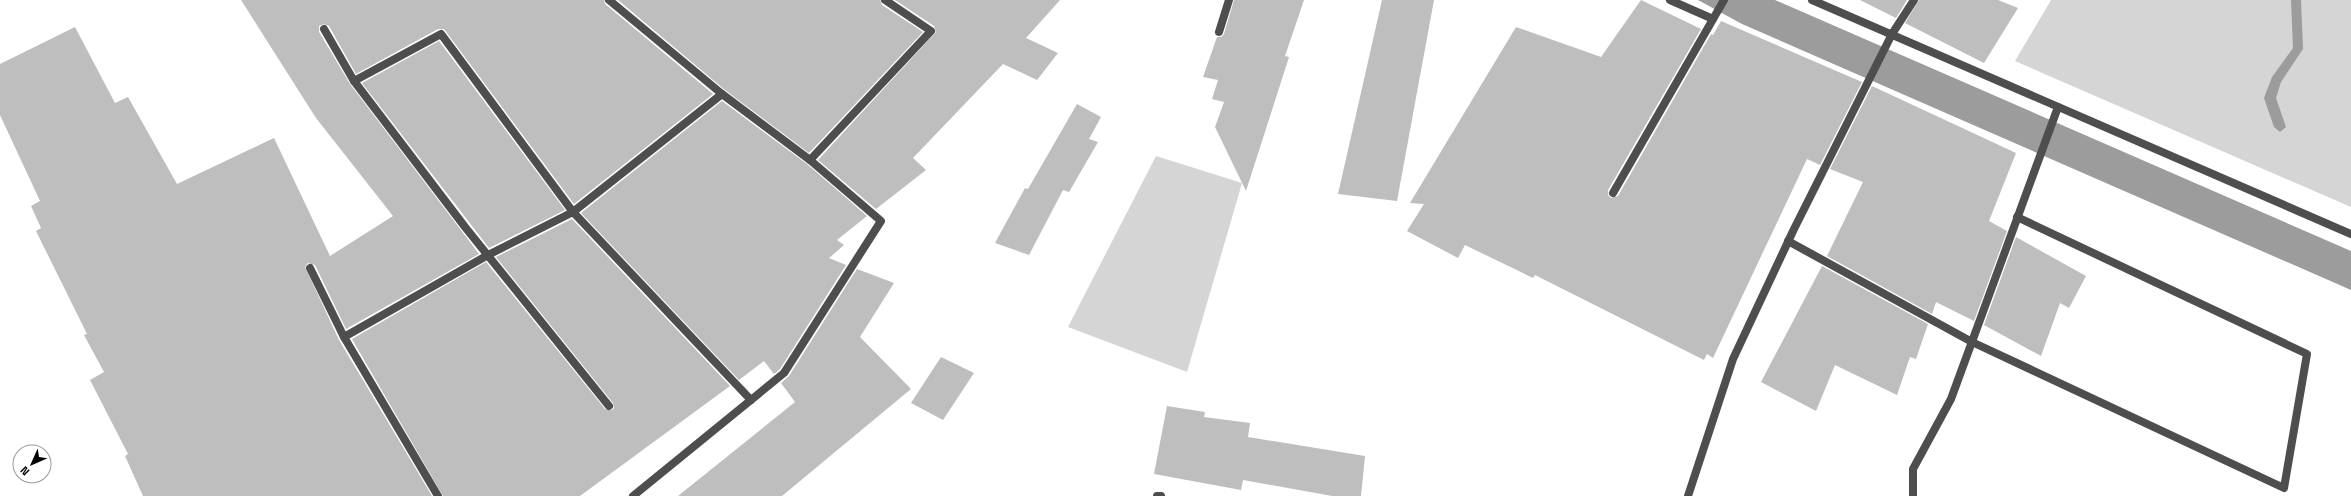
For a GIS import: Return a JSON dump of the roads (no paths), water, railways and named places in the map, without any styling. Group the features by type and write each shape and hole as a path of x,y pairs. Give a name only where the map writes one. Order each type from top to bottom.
{"street":[{"path":"609,0 722,94 810,160 882,221 784,373 633,496"},
{"path":"810,160 931,31 885,0"},
{"path":"1219,32 1229,0"},
{"path":"1670,0 1713,19"},
{"path":"1613,193 1724,0"},
{"path":"1812,0 2351,234"},
{"path":"1688,496 1733,359 1788,241 1892,34 1914,0"},
{"path":"324,29 354,81 488,255 609,406"},
{"path":"354,81 442,34 573,212 750,400"},
{"path":"344,337 488,255 573,212 722,94"},
{"path":"1913,496 1913,469 1951,399 2058,107"},
{"path":"1788,241 1972,342 2284,488 2307,354 2017,217"},
{"path":"310,268 344,337 438,496"}],"waterway":[{"path":"2280,127 2270,98 2276,80 2298,49 2296,0"}]}
